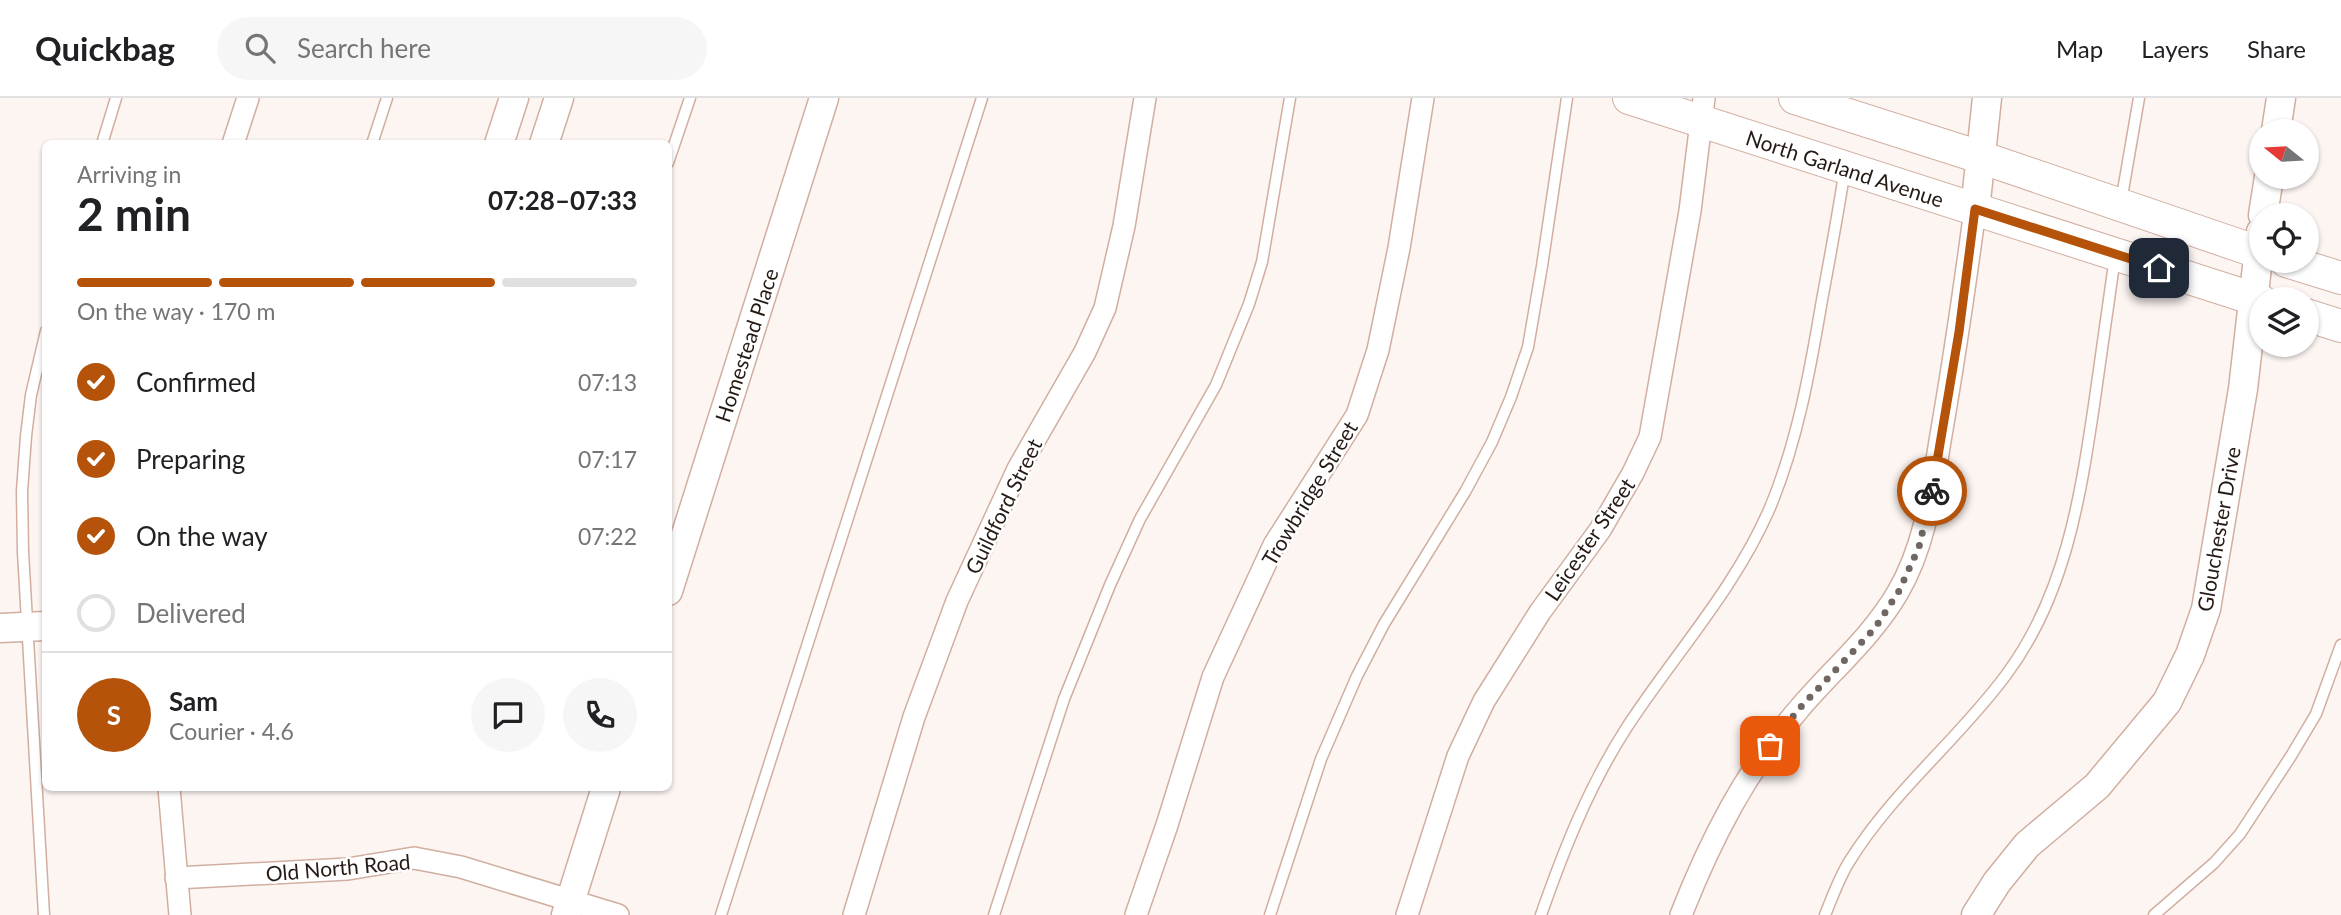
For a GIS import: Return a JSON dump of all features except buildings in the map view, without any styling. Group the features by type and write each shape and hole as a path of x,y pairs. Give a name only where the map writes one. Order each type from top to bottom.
{"main road":[{"name":"North Garland Avenue","path":"1629,98 1702,110 1845,167 2249,296"},
{"path":"1796,98 2120,205 2249,244"},
{"path":"2319,269 2341,278"},
{"path":"2319,319 2341,326"}],"street":[{"path":"234,140 248,98"},
{"path":"500,140 514,98"},
{"path":"545,140 559,98"},
{"name":"Homestead Place","path":"672,578 824,98"},
{"name":"Guildford Street","path":"854,915 914,717 957,601 1017,469 1085,352 1105,308 1124,226 1146,98"},
{"name":"Trowbridge Street","path":"1136,915 1213,677 1274,545 1357,415 1378,350 1397,261 1423,98"},
{"path":"1681,915 1726,814 1756,764 1798,710 1875,628 1899,591 1919,547 1929,506 1959,332 1987,98"},
{"path":"2278,119 2281,98"},
{"name":"Leicester Street","path":"1407,915 1458,756 1484,701 1540,612 1600,530 1650,438 1690,211 1702,110"},
{"name":"Glouchester Drive","path":"1976,915 1997,882 2027,845 2097,786 2167,702 2190,655 2206,609 2249,350"},
{"path":"0,628 37,627"},
{"path":"169,791 180,915"},
{"path":"568,907 605,791"},
{"name":"Old North Road","path":"176,878 348,869 414,858 461,867 568,907 618,915"}],"lane":[{"path":"103,140 116,98"},
{"path":"373,140 387,98"},
{"path":"672,151 690,98"},
{"path":"721,915 982,98"},
{"path":"994,915 1065,699 1110,585 1140,519 1216,385 1249,304 1262,262 1290,98"},
{"path":"1270,915 1321,759 1357,676 1384,624 1465,492 1492,442 1511,397 1528,347 1567,98"},
{"path":"2120,205 2140,98"},
{"path":"1541,915 1580,811 1604,765 1628,726 1732,579 1768,511 1792,445 1811,366 1845,167"},
{"path":"1825,915 1848,863 1875,825 2007,674 2044,613 2063,562 2076,509 2116,254"},
{"path":"42,348 31,396 22,491 23,552 37,627 44,915"},
{"path":"2154,915 2214,863 2240,834 2316,714 2341,645"}],"way so far":[{"path":"1770,746 1798,710 1875,628 1899,591 1919,547 1932,491"}],"route":[{"path":"1932,491 1959,332 1975,209 2159,268"}]}
